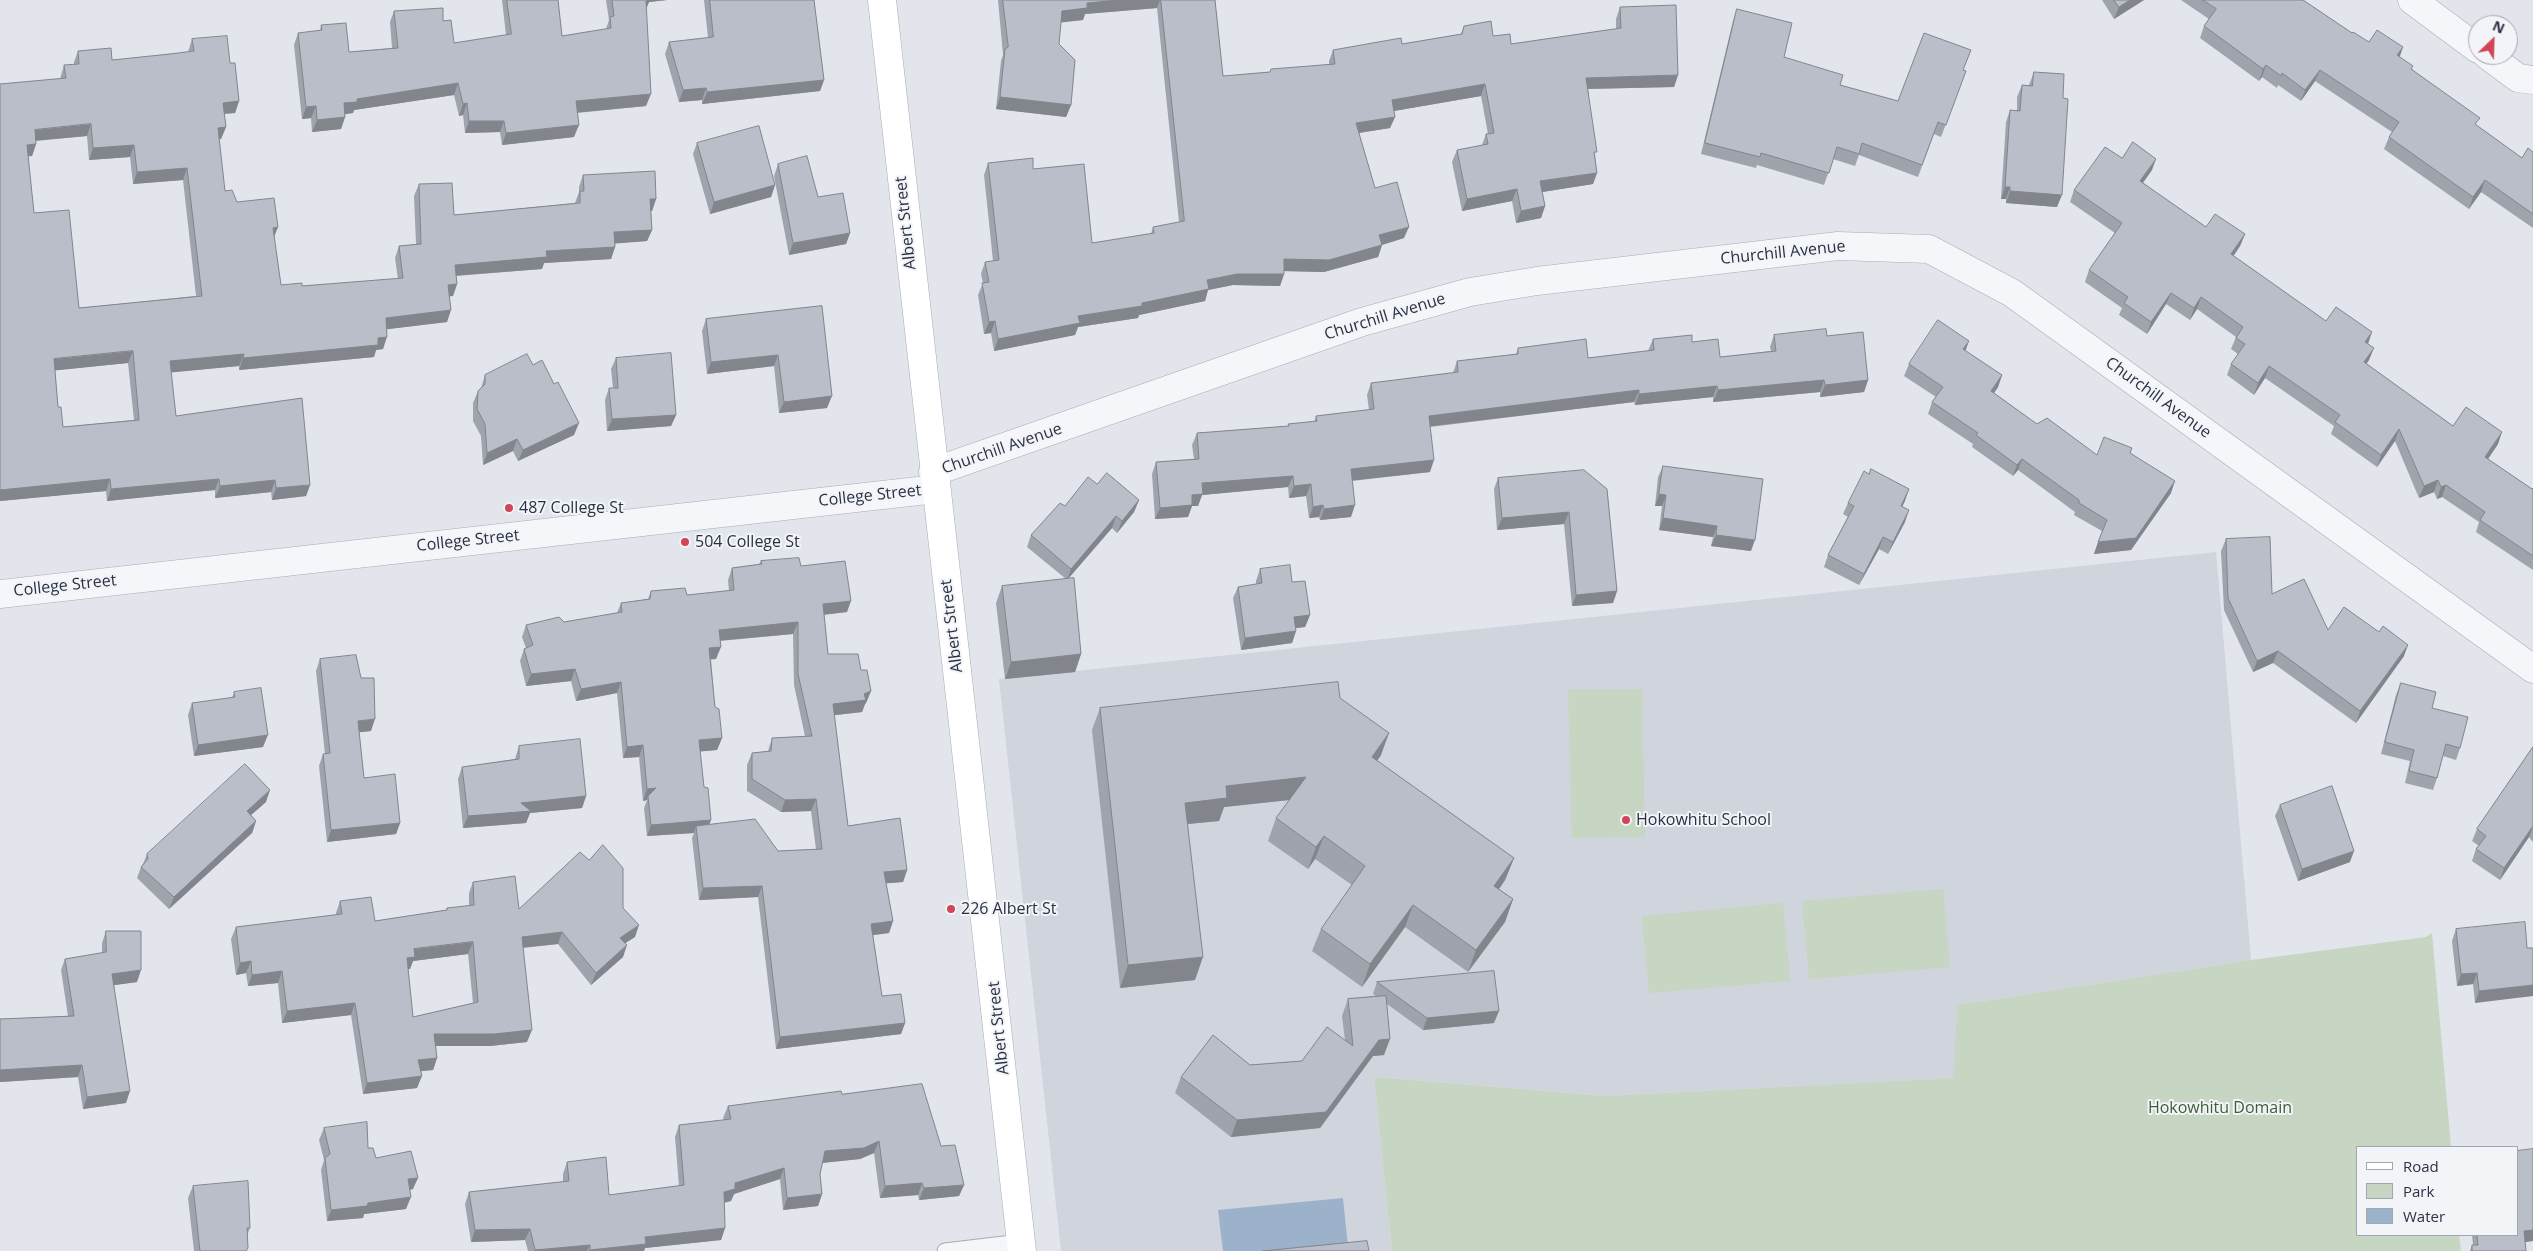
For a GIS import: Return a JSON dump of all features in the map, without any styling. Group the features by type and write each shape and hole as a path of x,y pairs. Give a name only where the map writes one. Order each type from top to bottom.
{"main road":[{"name":"Albert Street","path":"882,0 934,480 996,1000 1022,1247"}],"street":[{"path":"2412,0 2468,42"},
{"path":"2500,65 2518,78 2533,80"},
{"name":"Churchill Avenue","path":"934,480 1362,322 1470,292 1537,281 1838,246 1929,250 2012,293 2533,669"},
{"name":"College Street","path":"0,594 934,480"}],"lane":[{"path":"945,1251 1022,1247"}],"shaded area":[{"name":"Hokowhitu School","path":"2216,552 2251,960 1957,1005 1955,1078 1606,1096 1374,1077 1392,1251 1061,1251 999,679"}],"green space":[{"path":"1642,689 1645,837 1572,838 1568,690"},
{"path":"1943,889 1950,967 1809,979 1802,901"},
{"path":"1783,903 1790,981 1649,993 1642,916"},
{"name":"Hokowhitu Domain","path":"2432,933 2451,1146 2356,1146 2356,1236 2459,1236 2461,1251 1392,1251 1374,1077 1606,1096 1954,1078 1957,1005 2251,960 2426,937"}],"water":[{"path":"1343,1198 1348,1247 1305,1251 1223,1251 1218,1210"}],"building":[{"path":"507,0 558,0 562,36 611,28 610,17 614,16 612,0 650,0 646,1 651,94 576,101 579,125 506,133 504,121 469,121 467,103 463,104 458,83 357,99 357,102 344,103 345,117 317,120 316,106 306,107 298,33 322,30 321,25 346,23 349,52 398,48 394,11 443,8 443,21 451,20 454,43 511,34"},
{"path":"710,0 814,0 824,80 707,92 706,88 683,90 669,42 713,37"},
{"path":"1003,0 1118,0 1087,3 1087,8 1062,11 1059,44 1075,60 1071,105 1000,97 1005,49 1008,47"},
{"path":"1161,0 1215,0 1223,76 1270,72 1271,69 1335,64 1333,50 1401,38 1402,44 1462,34 1464,26 1491,21 1493,36 1510,34 1511,44 1621,28 1620,7 1676,5 1678,75 1586,78 1597,152 1594,152 1597,173 1540,181 1545,206 1521,211 1517,189 1467,199 1457,150 1488,144 1486,134 1494,133 1485,84 1392,100 1395,117 1356,123 1375,188 1397,182 1409,227 1379,235 1382,245 1329,260 1284,259 1284,274 1237,274 1207,280 1209,289 1142,303 1142,306 1078,316 1080,323 998,339 995,321 989,322 982,283 989,282 985,262 999,260 988,163 1033,158 1033,169 1084,164 1092,243 1154,233 1153,227 1184,221"},
{"path":"2114,0 2130,0 2119,7"},
{"path":"2203,0 2303,0 2352,33 2369,42 2377,30 2403,47 2397,55 2413,66 2411,69 2480,118 2475,124 2522,158 2528,148 2533,152 2533,214 2485,180 2473,197 2389,137 2399,122 2320,70 2305,90 2282,73 2281,76 2266,65 2263,69 2204,26 2216,9"},
{"path":"1737,9 1792,23 1784,57 1843,75 1840,85 1898,101 1924,33 1971,50 1963,70 1966,71 1946,125 1938,122 1922,165 1862,143 1859,154 1837,147 1829,173 1761,153 1760,157 1705,143"},
{"path":"227,36 230,63 235,63 239,101 223,103 226,127 218,128 225,191 232,190 237,202 274,198 278,227 273,228 281,285 302,283 302,286 403,278 399,246 421,244 419,184 452,183 454,215 580,203 580,191 584,191 583,175 655,171 656,199 650,199 652,230 614,232 615,247 546,251 547,257 455,265 457,284 448,285 451,310 386,318 387,337 378,338 378,345 243,358 244,354 170,361 176,416 302,398 310,485 276,488 275,480 220,486 219,479 111,489 110,479 0,490 0,84 66,78 64,65 79,64 78,51 111,48 112,60 170,54 194,51 192,39","holes":["91,124 93,148 134,145 137,172 187,168 202,296 79,308 69,210 34,213 27,145 36,144 35,130","133,351 139,420 63,427 61,407 58,407 54,359"]},
{"path":"2034,72 2064,74 2063,98 2068,99 2062,195 2010,191 2010,187 2005,187 2010,110 2020,111 2022,85 2032,86"},
{"path":"759,126 775,185 714,202 697,143"},
{"path":"2133,142 2156,159 2140,181 2206,227 2215,214 2245,234 2231,254 2326,321 2336,307 2372,332 2365,342 2374,348 2364,362 2453,426 2466,407 2502,432 2485,457 2533,488 2533,556 2480,520 2485,512 2446,485 2441,487 2438,480 2424,486 2399,429 2381,455 2335,422 2340,415 2269,366 2258,383 2231,364 2245,344 2236,338 2243,327 2201,297 2194,308 2171,293 2151,322 2124,303 2128,297 2089,270 2122,223 2074,190 2105,147 2122,158"},
{"path":"807,156 818,197 843,193 850,233 793,243 778,164"},
{"path":"822,306 832,396 784,402 778,355 711,362 706,319"},
{"path":"1938,320 1969,341 1963,349 2002,375 1991,391 2037,424 2047,418 2097,455 2104,437 2132,448 2130,453 2175,481 2136,538 2098,542 2107,520 2079,503 2079,500 2022,459 2017,465 1976,435 1978,433 1932,402 1943,387 1909,364"},
{"path":"1826,329 1827,336 1863,332 1868,380 1825,385 1824,380 1718,390 1717,386 1639,394 1639,390 1429,416 1434,460 1351,469 1355,505 1324,509 1323,505 1313,507 1311,484 1294,486 1293,476 1202,483 1203,494 1192,495 1192,505 1160,508 1156,462 1199,459 1197,433 1289,426 1288,424 1317,421 1316,416 1374,409 1371,383 1458,372 1457,361 1518,354 1518,348 1586,339 1588,358 1654,350 1653,339 1692,335 1692,342 1718,339 1720,357 1776,351 1774,335"},
{"path":"671,353 676,415 612,419 609,388 618,388 616,358"},
{"path":"527,354 533,365 542,360 554,384 558,382 579,423 523,450 517,439 487,453 485,424 477,409 478,391 485,384 485,375"},
{"path":"1663,466 1763,479 1755,540 1716,535 1717,526 1663,518 1666,495 1659,494"},
{"path":"1871,469 1909,489 1901,506 1909,510 1893,542 1883,537 1864,574 1828,555 1854,506 1848,503 1864,471 1869,474"},
{"path":"1584,470 1607,489 1617,591 1576,595 1569,512 1502,518 1498,478"},
{"path":"1107,473 1139,500 1122,521 1116,516 1071,569 1031,535 1060,503 1065,506 1088,477 1097,484"},
{"path":"2270,537 2272,594 2304,579 2328,630 2344,607 2379,632 2383,626 2408,645 2360,711 2278,651 2257,661 2228,598 2226,539"},
{"path":"799,558 801,566 845,561 851,601 823,604 828,654 858,654 861,670 867,670 871,691 864,694 866,700 833,704 848,826 900,818 907,870 884,872 893,921 871,924 882,996 901,994 905,1023 780,1037 762,886 703,888 696,826 755,819 778,851 822,849 816,799 785,800 752,779 752,753 771,751 772,738 812,736 798,674 798,622 719,630 721,647 709,648 715,707 719,709 722,738 699,740 704,787 708,788 711,820 651,825 648,796 656,788 647,789 643,745 627,747 621,682 581,689 575,669 531,674 524,649 533,645 526,625 559,617 564,622 622,612 621,603 650,599 651,591 685,588 687,595 734,590 732,568 762,564 761,561"},
{"path":"1290,565 1292,582 1305,581 1310,615 1294,617 1296,631 1245,638 1238,587 1262,583 1260,569"},
{"path":"1074,578 1081,654 1011,662 1002,586"},
{"path":"356,655 361,678 374,678 375,719 358,721 364,778 395,774 400,823 331,830 323,754 330,753 320,659"},
{"path":"1338,682 1340,698 1389,733 1372,757 1514,858 1494,886 1513,899 1476,950 1413,905 1370,964 1321,929 1365,866 1324,836 1316,847 1276,818 1306,777 1226,786 1227,798 1185,803 1203,957 1128,965 1100,708"},
{"path":"2401,683 2436,692 2432,708 2468,717 2460,748 2446,744 2437,778 2409,771 2414,750 2385,742"},
{"path":"261,688 268,735 198,745 192,703 235,697 234,692"},
{"path":"580,739 586,796 521,803 531,811 468,816 462,767 519,759 519,746"},
{"path":"2533,747 2533,826 2504,868 2476,849 2486,836 2477,829"},
{"path":"245,764 270,790 247,811 256,821 174,897 141,867 148,859 147,854"},
{"path":"2332,786 2354,851 2302,869 2280,805"},
{"path":"603,845 623,868 623,908 639,925 620,938 627,945 596,973 562,932 522,937 532,1030 494,1034 434,1034 437,1058 418,1060 422,1076 367,1083 355,1003 287,1011 282,971 252,975 251,961 240,963 236,927 342,914 340,901 371,897 375,921 447,910 447,908 474,905 473,882 515,876 519,909 580,852 589,860","holes":["473,942 478,1002 413,1017 407,958 415,957 414,949"]},
{"path":"2525,922 2527,948 2533,948 2533,985 2479,991 2477,973 2461,974 2456,929"},
{"path":"106,931 141,931 141,970 112,974 130,1091 87,1097 82,1065 0,1070 0,1019 74,1016 65,959 106,952"},
{"path":"1494,971 1499,1011 1427,1018 1377,982"},
{"path":"1386,996 1390,1039 1379,1040 1326,1112 1237,1120 1181,1077 1213,1035 1250,1065 1302,1061 1327,1027 1353,1046 1348,999"},
{"path":"922,1084 941,1146 955,1145 964,1185 924,1188 922,1183 885,1186 879,1141 864,1148 825,1151 820,1174 822,1194 787,1198 784,1168 735,1183 735,1189 724,1192 725,1228 645,1237 646,1244 590,1250 590,1245 535,1250 530,1229 475,1230 469,1192 569,1181 567,1162 606,1157 609,1195 684,1185 679,1125 731,1119 728,1106 841,1091 842,1094"},
{"path":"367,1122 368,1148 373,1148 376,1158 411,1151 418,1178 408,1179 411,1197 368,1203 367,1206 331,1210 325,1158 330,1154 324,1128"},
{"path":"2533,1149 2533,1230 2524,1231 2526,1251 2472,1251 2472,1245 2478,1245 2477,1236 2518,1236 2518,1151"},
{"path":"248,1181 250,1228 247,1228 248,1248 246,1251 200,1251 193,1186"},
{"path":"1367,1241 1369,1251 1263,1251"}],"place":[{"name":"487 College St","path":"509,508"},
{"name":"504 College St","path":"685,542"},
{"name":"Hokowhitu School","path":"1626,820"},
{"name":"226 Albert St","path":"951,909"}]}
